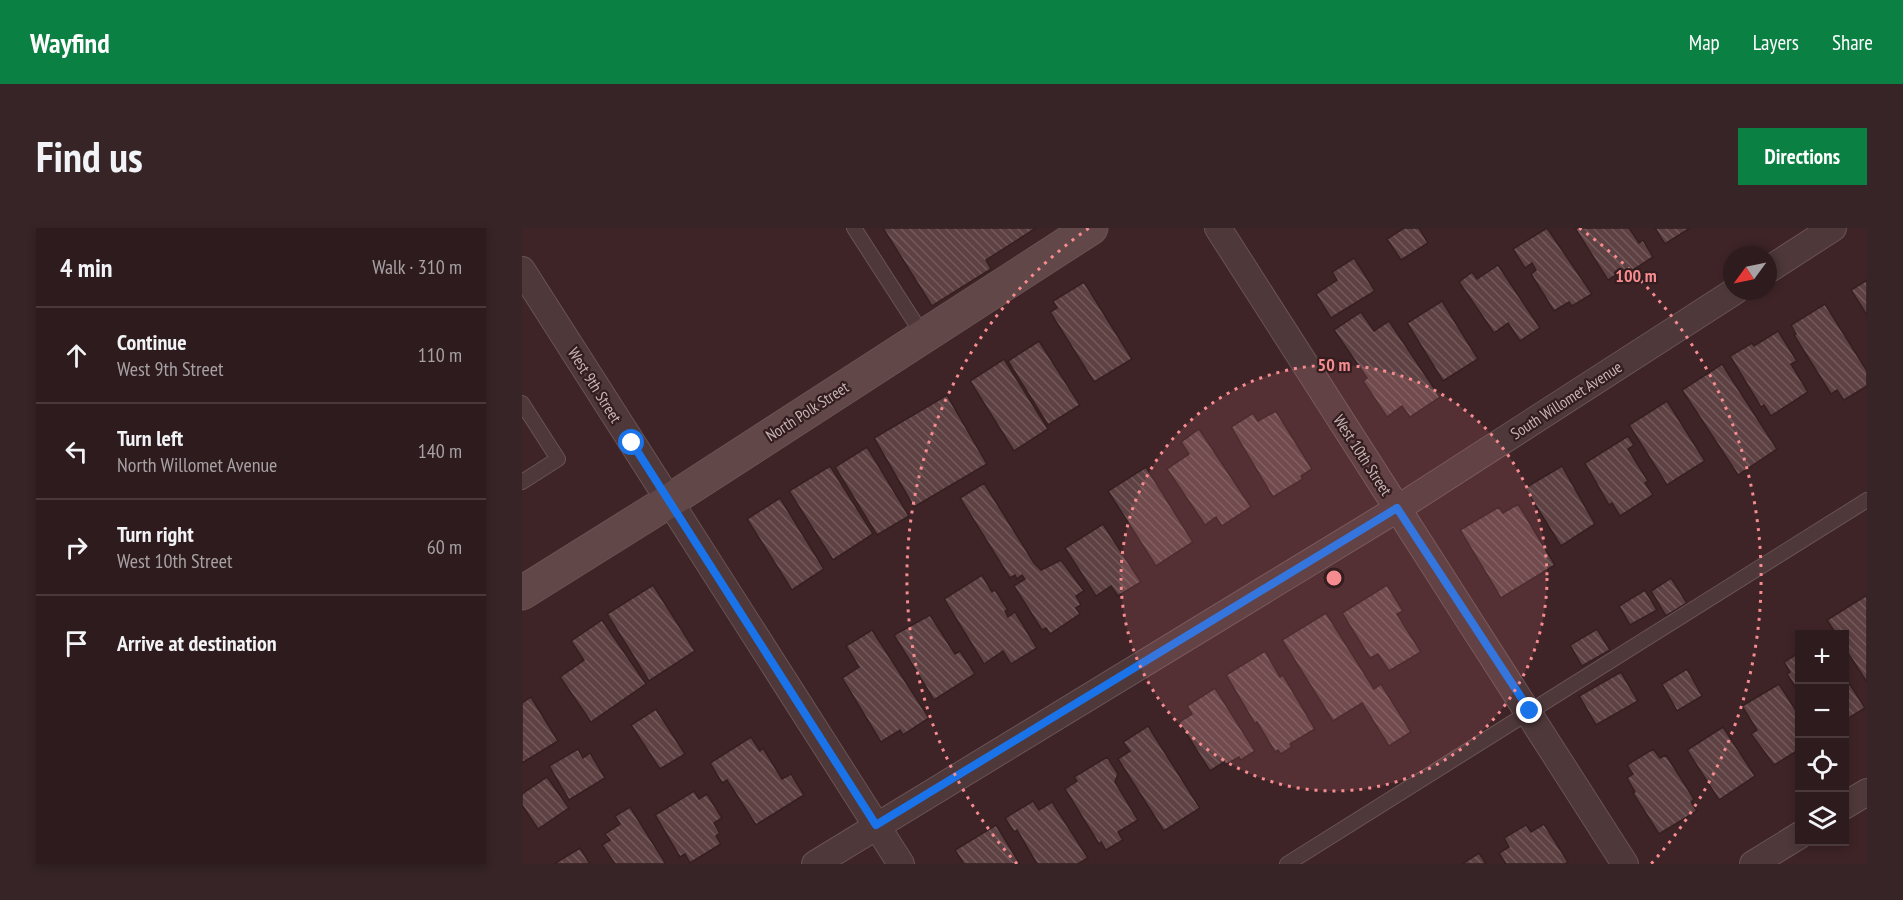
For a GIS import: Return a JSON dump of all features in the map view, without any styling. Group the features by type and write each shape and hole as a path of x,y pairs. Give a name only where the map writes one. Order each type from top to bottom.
{"main road":[{"name":"North Polk Street","path":"522,593 669,501 1091,228"}],"street":[{"name":"West 10th Street","path":"1218,228 1530,711 1625,864"},
{"path":"1777,264 1833,228"},
{"name":"West 9th Street","path":"522,270 901,864"},
{"name":"South Willomet Avenue","path":"815,864 1397,508 1723,299"},
{"path":"1849,803 1867,792"},
{"path":"1753,864 1795,838"}],"lane":[{"path":"854,228 923,335"},
{"path":"522,403 558,459 522,482"},
{"path":"1287,864 1867,500"}],"building":[{"path":"883,228 1036,228 986,260 991,269 932,306"},
{"path":"1404,228 1419,228 1428,243 1401,260 1387,239"},
{"path":"1547,228 1592,294 1572,306 1569,302 1554,311 1531,274 1536,270 1532,263 1525,268 1513,249"},
{"path":"1575,228 1629,228 1639,243 1643,240 1653,257 1627,274 1624,270 1608,280"},
{"path":"1655,228 1690,228 1665,244"},
{"path":"1354,258 1375,291 1331,318 1316,294 1337,280 1332,272"},
{"path":"1498,265 1540,328 1520,341 1508,323 1494,333 1459,282 1472,272 1477,279"},
{"path":"1867,280 1867,315 1851,290"},
{"path":"1084,282 1132,359 1094,382 1050,312 1057,308 1053,301"},
{"path":"1442,301 1478,359 1443,381 1407,323"},
{"path":"1825,304 1867,371 1867,386 1844,400 1837,390 1831,394 1794,335 1796,334 1791,325"},
{"path":"1361,312 1374,331 1389,321 1440,397 1410,417 1402,406 1387,417 1363,381 1367,378 1334,330"},
{"path":"1778,331 1797,361 1791,364 1808,392 1771,416 1764,405 1761,407 1730,356 1752,343 1754,346"},
{"path":"1039,341 1080,405 1048,425 1008,361"},
{"path":"1004,359 1048,429 1014,451 970,381"},
{"path":"1722,364 1777,449 1738,475 1682,390"},
{"path":"947,395 987,464 914,507 874,438"},
{"path":"1667,401 1705,461 1667,485 1629,425"},
{"path":"1276,411 1312,469 1301,476 1303,479 1273,497 1231,427 1253,413 1258,421"},
{"path":"1199,429 1251,507 1222,526 1216,517 1205,525 1167,469 1189,454 1181,442"},
{"path":"1628,436 1634,445 1628,449 1648,481 1645,483 1653,495 1620,516 1612,503 1609,505 1585,463"},
{"path":"867,447 909,516 877,535 835,467"},
{"path":"830,466 873,534 833,560 789,491"},
{"path":"1562,466 1595,524 1561,546 1525,488"},
{"path":"1146,467 1193,542 1156,566 1108,491"},
{"path":"984,483 1034,563 1041,570 1061,560 1084,591 1076,596 1081,605 1076,608 1080,614 1050,634 1046,628 1042,630 1014,586 1025,579 1022,575 1017,579 1015,575 1010,578 960,498"},
{"path":"780,498 824,569 792,590 747,519"},
{"path":"1518,504 1555,565 1501,598 1460,530 1499,507 1503,513"},
{"path":"1103,524 1141,582 1118,596 1111,586 1096,596 1065,548"},
{"path":"982,575 992,592 995,590 1008,610 1005,611 1008,617 1015,612 1037,648 1011,664 1003,651 984,664 944,599"},
{"path":"1671,578 1687,603 1666,616 1651,591"},
{"path":"653,585 695,651 649,681 607,614"},
{"path":"1387,585 1403,611 1397,614 1421,652 1389,671 1378,654 1370,658 1342,613"},
{"path":"1645,590 1657,610 1630,625 1619,606"},
{"path":"1867,595 1867,682 1849,655 1849,630 1833,630 1827,620"},
{"path":"1326,613 1374,689 1381,684 1411,732 1389,746 1362,703 1333,721 1282,640"},
{"path":"930,615 955,654 960,651 975,674 934,700 894,635"},
{"path":"602,620 646,684 591,722 560,677 584,660 571,641"},
{"path":"1597,629 1610,650 1582,666 1570,645"},
{"path":"872,630 929,718 903,735 900,730 881,742 842,678 859,667 846,646"},
{"path":"1265,651 1280,677 1283,675 1315,729 1290,744 1292,747 1281,754 1278,750 1275,752 1257,722 1255,724 1226,675"},
{"path":"1795,655 1795,686 1787,674 1790,672 1784,662"},
{"path":"1687,669 1702,696 1677,711 1662,684"},
{"path":"1621,672 1638,701 1596,725 1579,696"},
{"path":"1849,683 1865,708 1849,718"},
{"path":"1779,684 1795,709 1795,752 1774,765 1751,734 1757,730 1742,706"},
{"path":"1215,688 1255,751 1241,760 1239,757 1225,765 1224,762 1210,771 1179,722 1192,714 1187,706"},
{"path":"531,697 558,741 522,763 522,703"},
{"path":"656,709 685,754 660,769 631,725"},
{"path":"1148,726 1200,808 1164,831 1118,759 1130,751 1123,742"},
{"path":"1723,727 1755,776 1719,800 1687,750"},
{"path":"751,737 760,751 763,748 782,779 791,774 804,795 756,825 727,780 722,783 710,763"},
{"path":"578,749 583,758 590,753 605,778 569,800 549,766"},
{"path":"1653,749 1660,758 1666,755 1694,799 1691,802 1697,811 1659,834 1633,793 1635,792 1627,778 1633,774 1627,765"},
{"path":"1107,757 1118,774 1115,782 1138,820 1118,832 1123,840 1106,850 1101,842 1099,844 1065,789 1077,781 1074,777"},
{"path":"547,777 569,808 538,829 522,805 522,794"},
{"path":"694,791 699,799 707,794 722,818 714,823 720,833 716,836 721,844 690,863 685,854 680,857 655,815"},
{"path":"1033,801 1039,810 1052,802 1088,858 1078,864 1037,864 1017,830 1014,832 1005,818"},
{"path":"630,807 666,864 615,864 602,845 610,840 605,834 620,824 615,816"},
{"path":"1544,824 1568,862 1565,864 1506,864 1499,853 1509,847 1504,838 1526,825 1531,832"},
{"path":"996,825 1020,864 964,864 955,850"},
{"path":"580,848 590,864 554,864"},
{"path":"1479,853 1486,864 1462,864"}],"route":[{"path":"632,443 876,825 1397,508 1530,711"}]}
